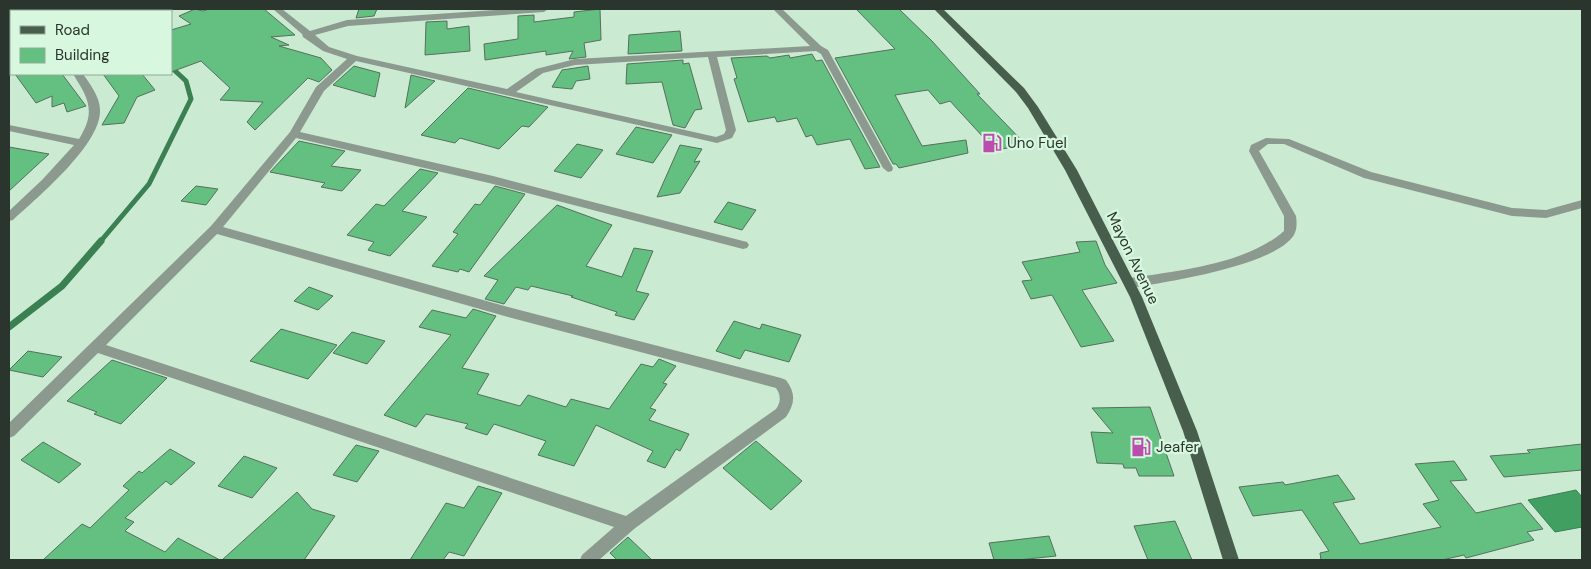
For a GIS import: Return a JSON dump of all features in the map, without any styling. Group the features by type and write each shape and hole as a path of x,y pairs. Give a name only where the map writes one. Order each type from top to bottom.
{"main road":[{"name":"Mayon Avenue","path":"938,9 1034,106 1071,170 1130,283 1190,431 1231,560"}],"street":[{"path":"278,9 306,35 326,49 354,58 717,140 728,136 731,132 712,55"},
{"path":"306,35 347,23 544,9"},
{"path":"777,9 818,48 825,52 888,168"},
{"path":"510,92 530,76 555,65 575,62 818,48"},
{"path":"9,432 94,346 215,229 294,134 320,89 354,58"},
{"path":"9,217 36,193 82,143 95,112 92,99 79,75"},
{"path":"9,128 82,143"},
{"path":"294,134 493,180 743,245"},
{"path":"1130,283 1172,276 1239,259 1274,246 1288,236 1291,226 1290,216 1254,151 1255,146 1266,141 1285,141 1368,175 1512,212 1546,214 1582,204"},
{"path":"215,229 508,312 781,384 787,397 787,405 781,413 628,524 588,560"},
{"path":"94,346 628,524"}],"shaded area":[{"path":"1576,490 1582,497 1582,527 1555,532 1528,500"}],"building":[{"path":"195,9 203,11 209,9 264,9 295,35 271,37 289,45 279,46 321,58 332,70 319,82 308,78 255,130 247,122 263,102 220,100 230,88 201,61 172,72 172,30 191,24 179,16"},
{"path":"359,9 377,9 374,16 356,18"},
{"path":"600,9 601,40 584,43 586,57 569,59 573,51 546,55 546,51 485,60 484,44 518,39 518,16 534,15 534,22 574,17 574,12"},
{"path":"856,9 899,9 932,41 980,94 977,94 1026,145 995,150 950,101 940,104 928,90 895,95 922,146 966,140 968,153 899,168 896,164 893,164 835,58 895,49"},
{"path":"447,21 447,29 469,26 470,51 425,55 426,22"},
{"path":"680,31 682,51 628,54 629,35"},
{"path":"812,54 816,61 822,60 880,167 865,169 850,139 817,145 812,135 806,137 797,118 777,122 775,117 748,122 734,79 737,78 731,58 767,56 770,58 789,55 790,58"},
{"path":"683,60 683,64 689,63 702,109 695,110 685,128 673,125 662,82 626,84 627,64"},
{"path":"354,66 380,73 375,97 333,85"},
{"path":"588,66 590,79 576,81 572,89 552,87 562,70"},
{"path":"16,75 63,75 86,106 67,112 64,103 52,107 52,96 36,103"},
{"path":"104,75 143,75 155,90 137,97 124,123 102,125 119,96"},
{"path":"411,75 435,81 405,108"},
{"path":"468,88 548,107 529,127 522,126 499,149 460,138 455,143 421,135"},
{"path":"636,127 672,135 653,163 616,154"},
{"path":"299,141 345,151 331,166 361,170 342,191 321,187 325,183 270,172"},
{"path":"577,144 603,150 581,178 554,171"},
{"path":"680,145 702,149 694,162 700,161 680,193 657,197"},
{"path":"9,147 49,154 9,191"},
{"path":"420,169 438,173 402,211 427,217 390,256 368,250 374,242 347,235 376,204 384,206"},
{"path":"196,186 218,189 206,205 181,201"},
{"path":"495,186 525,194 469,272 460,269 458,272 432,266 458,234 453,232 475,204 480,205"},
{"path":"728,202 756,210 742,230 714,222"},
{"path":"557,205 612,225 586,266 622,277 634,248 653,251 636,291 649,294 634,320 615,315 617,312 571,297 573,296 531,286 528,290 516,287 504,304 485,299 498,280 484,276"},
{"path":"1096,241 1105,265 1117,283 1082,290 1114,341 1081,347 1052,295 1031,299 1022,281 1032,280 1022,262 1080,252 1076,242"},
{"path":"309,287 333,296 318,310 294,301"},
{"path":"473,309 496,316 462,368 489,374 477,394 520,406 528,395 566,407 571,399 609,409 641,364 653,367 659,359 676,366 663,383 667,384 650,408 656,410 649,420 689,434 680,451 676,449 665,468 647,461 653,451 596,425 574,466 538,455 546,441 494,424 487,435 465,428 468,424 426,414 416,427 384,415 451,335 419,327 432,310 466,318"},
{"path":"734,321 760,329 762,324 801,335 789,362 745,350 740,359 716,351"},
{"path":"281,329 337,345 308,379 250,361"},
{"path":"352,332 385,341 367,364 333,353"},
{"path":"28,351 62,357 43,377 9,370"},
{"path":"112,360 167,378 121,424 94,414 97,412 67,401"},
{"name":"Jeafer","path":"1150,407 1174,476 1139,476 1136,468 1124,468 1123,464 1097,463 1091,432 1113,433 1092,408"},
{"path":"756,441 802,481 771,510 723,468"},
{"path":"43,442 81,464 59,483 21,460"},
{"path":"1582,444 1582,470 1504,477 1490,456 1530,453 1527,450"},
{"path":"356,445 379,451 357,482 333,475"},
{"path":"170,449 195,463 171,485 166,481 125,518 134,522 125,531 165,552 178,538 220,560 43,560 82,524 90,528 129,490 123,486 139,471 142,473"},
{"path":"244,456 277,468 252,498 218,486"},
{"path":"1454,461 1467,480 1450,481 1476,513 1521,503 1543,529 1527,532 1534,540 1466,558 1464,555 1442,560 1321,560 1320,553 1329,551 1302,510 1253,516 1239,487 1283,482 1285,485 1338,475 1355,499 1333,503 1360,544 1441,527 1423,504 1439,500 1415,464"},
{"path":"478,486 502,493 464,556 449,552 443,560 410,560 446,503 464,508"},
{"path":"297,492 312,509 335,516 304,560 222,560"},
{"path":"1175,521 1192,560 1148,560 1134,526"},
{"path":"1049,536 1056,556 1018,560 994,560 989,543"},
{"path":"628,537 652,560 617,560 610,553"}],"waterway":[{"path":"100,242 149,184 191,99 186,81 172,68"},
{"path":"9,327 62,286 101,241"}],"place":[{"name":"Uno Fuel","path":"992,143"},
{"name":"Jeafer","path":"1141,447"}]}
